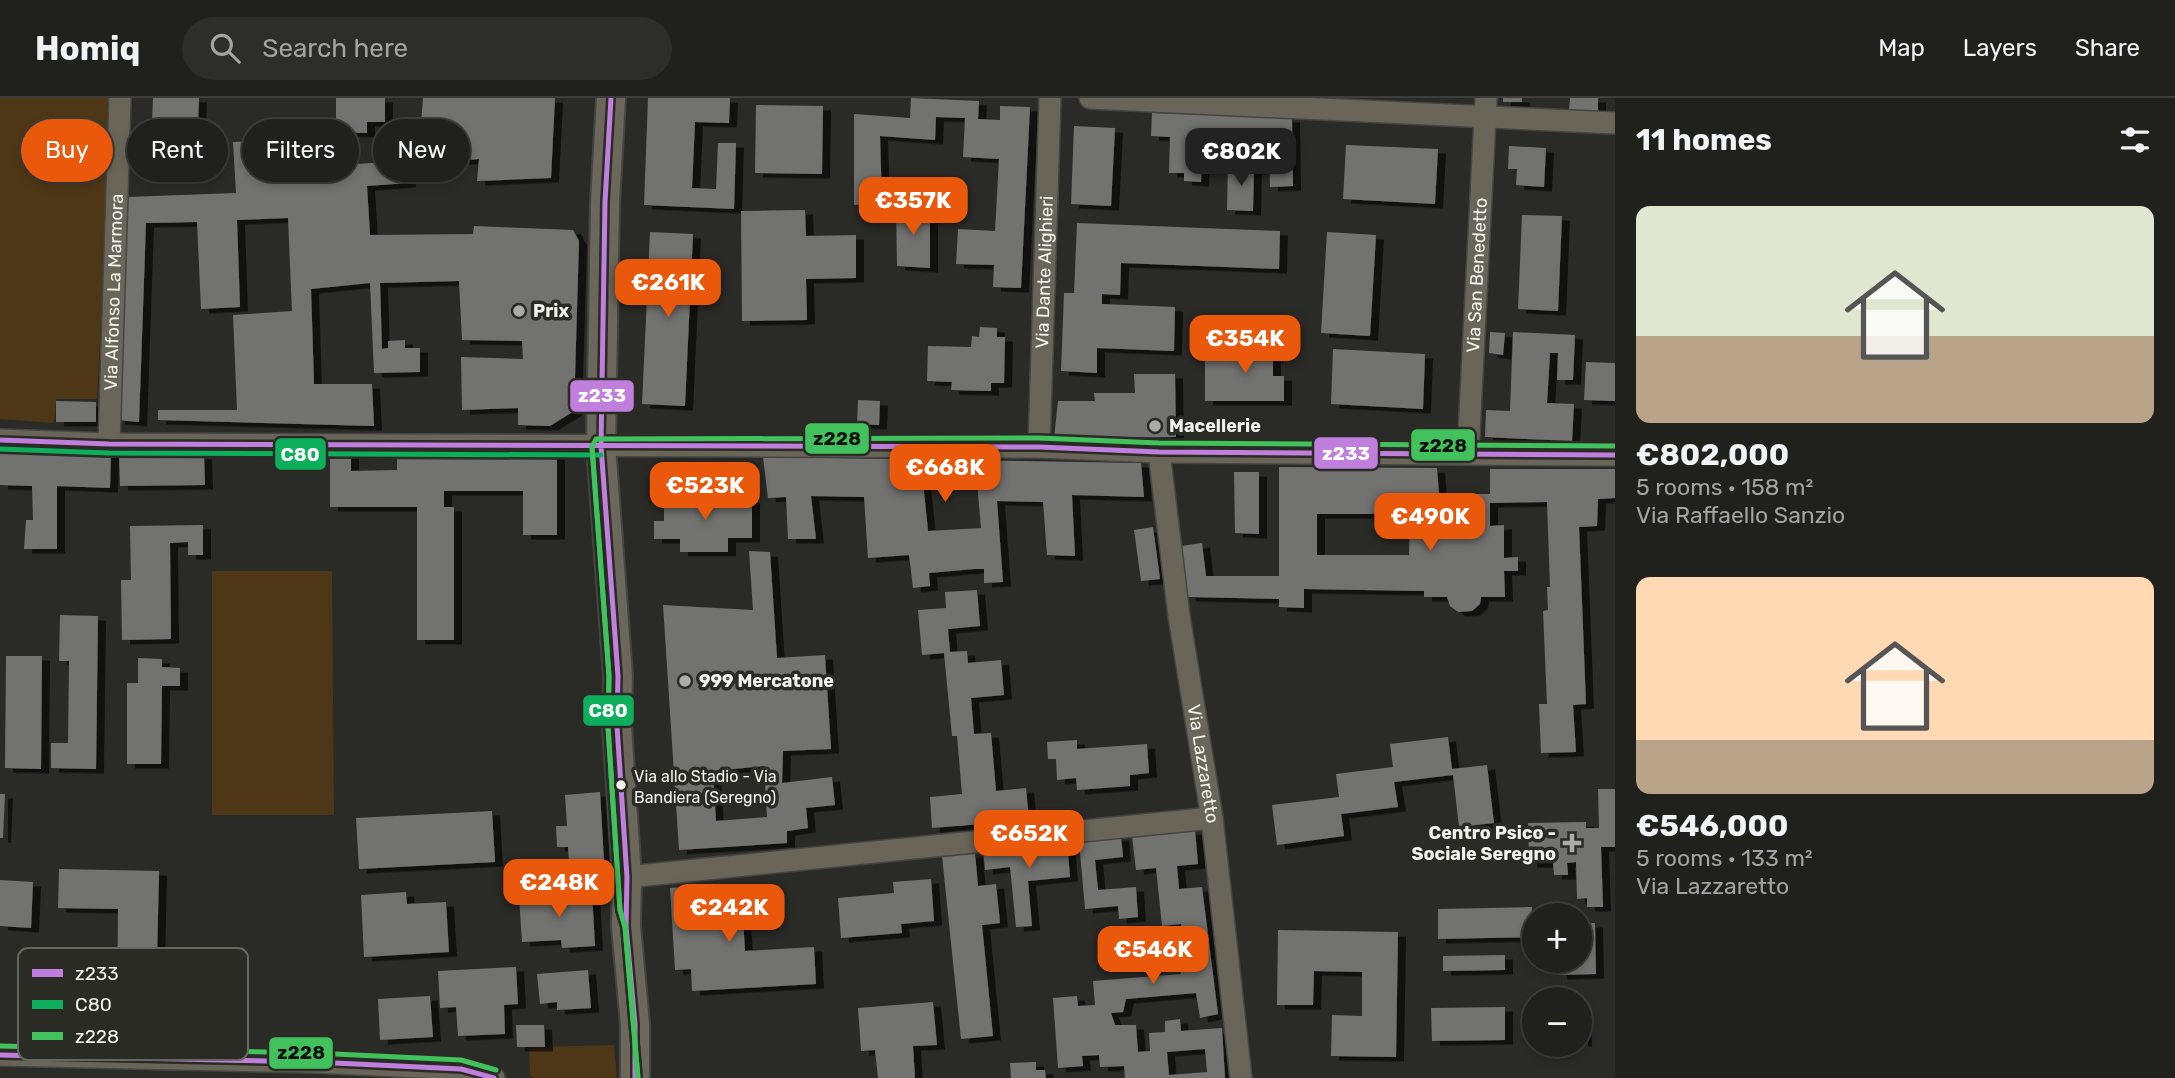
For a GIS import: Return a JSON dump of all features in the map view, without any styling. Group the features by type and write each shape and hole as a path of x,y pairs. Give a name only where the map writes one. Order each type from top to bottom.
{"main road":[{"path":"611,98 605,202 601,446 618,676 617,726 629,909 626,926 635,1024 635,1078"},
{"path":"629,909 634,925 647,1078"}],"street":[{"name":"Via Alfonso La Marmora","path":"109,444 120,98"},
{"name":"Via Dante Alighieri","path":"1039,447 1050,98"},
{"path":"1090,98 1486,108 1615,122"},
{"name":"Via San Benedetto","path":"1468,453 1486,108"},
{"path":"0,440 109,444 1039,447 1159,452 1615,455"},
{"name":"Via Lazzaretto","path":"1159,452 1179,616 1212,818 1241,1078"},
{"path":"627,877 1212,818"},
{"path":"0,1055 18,1056"},
{"path":"84,1060 234,1069 461,1069 494,1078"}],"shaded area":[{"path":"0,98 112,98 111,119 21,119 21,182 108,182 97,399 56,399 54,423 0,419"},
{"path":"212,571 332,571 334,815 212,815"},
{"path":"614,1045 617,1078 534,1078 530,1075 529,1047"}],"building":[{"path":"153,98 199,98 198,119 152,119"},
{"path":"336,98 385,98 385,119 367,122 367,133 359,133 359,119 336,119"},
{"path":"423,98 555,98 551,178 477,181 479,159 470,160 470,119 421,119"},
{"path":"648,98 730,98 729,123 695,122 692,188 716,189 718,143 736,143 734,209 644,205"},
{"path":"911,98 979,101 978,119 1000,120 1000,106 1030,107 1021,288 993,287 994,265 956,264 958,229 995,231 999,159 963,157 965,118 936,117 935,140 880,136 882,204 854,205 854,114 910,118"},
{"path":"1503,98 1522,98 1522,102 1503,102"},
{"path":"1570,98 1598,98 1598,112 1569,110"},
{"path":"756,105 823,106 822,174 755,173"},
{"path":"1152,113 1292,118 1293,186 1270,187 1269,140 1203,137 1201,182 1184,181 1184,173 1169,173 1170,137 1151,136"},
{"path":"1074,126 1115,128 1111,206 1071,204"},
{"path":"233,142 242,142 242,182 359,182 359,164 373,163 373,182 408,182 367,186 370,235 473,234 474,226 573,230 579,241 574,411 550,426 518,425 518,408 462,410 461,357 523,359 522,341 462,340 459,281 380,283 382,349 388,348 388,341 405,340 405,348 420,348 420,372 374,373 370,283 311,289 314,384 372,384 374,426 158,420 158,410 237,410 233,315 292,311 288,218 237,220 240,307 201,309 197,222 146,223 139,422 117,420 127,197 236,193"},
{"path":"1346,145 1438,149 1435,204 1343,199"},
{"path":"1509,146 1546,148 1544,187 1516,185 1517,169 1508,169"},
{"path":"1228,165 1254,166 1253,211 1227,210"},
{"path":"896,207 930,207 930,268 897,266"},
{"path":"805,210 806,236 856,235 856,278 806,279 807,320 742,321 741,211"},
{"path":"1522,215 1562,216 1558,311 1518,309"},
{"path":"1077,223 1280,231 1279,269 1121,263 1120,295 1102,294 1102,304 1175,307 1174,351 1097,348 1097,373 1061,371 1064,293 1074,293"},
{"path":"650,232 693,234 685,406 642,404"},
{"path":"1327,232 1376,235 1370,336 1321,333"},
{"path":"980,327 997,328 997,337 1005,337 1004,383 991,383 991,391 951,390 952,382 927,381 928,346 971,347 972,336 979,337"},
{"path":"1490,332 1505,333 1503,355 1489,353"},
{"path":"1513,332 1575,335 1573,380 1557,380 1558,353 1550,353 1547,403 1574,404 1572,441 1485,437 1486,410 1510,411"},
{"path":"1236,340 1273,340 1273,376 1284,376 1284,401 1205,401 1205,361 1236,361"},
{"path":"1333,349 1425,354 1423,409 1331,404"},
{"path":"1586,362 1615,363 1615,401 1584,400"},
{"path":"1134,374 1175,374 1176,437 1054,438 1058,401 1095,401 1094,393 1135,393"},
{"path":"858,400 880,401 879,425 857,424"},
{"path":"56,401 96,402 96,422 56,422"},
{"path":"0,448 111,451 110,488 57,486 57,549 24,549 26,520 33,520 32,486 0,485"},
{"path":"119,453 204,455 205,485 120,486"},
{"path":"330,454 351,454 351,471 397,470 397,455 557,454 557,535 523,535 523,491 444,491 444,507 454,507 454,640 417,640 417,507 330,507"},
{"path":"763,457 1141,463 1144,497 1072,495 1075,556 1047,555 1043,502 997,501 1003,582 984,583 984,569 974,569 929,573 930,586 913,588 909,555 868,558 864,497 811,496 816,539 788,539 786,497 768,498","holes":["923,482 977,482 981,528 928,531"]},
{"path":"1279,467 1437,468 1439,494 1490,494 1490,469 1615,469 1615,498 1598,499 1597,526 1579,527 1586,704 1573,705 1576,752 1541,753 1539,704 1547,704 1543,611 1548,610 1547,587 1550,587 1547,502 1490,503 1490,526 1504,525 1504,558 1518,557 1518,571 1504,571 1505,597 1481,597 1480,604 1472,611 1458,612 1450,606 1447,597 1424,597 1424,591 1304,589 1304,608 1279,607 1279,599 1188,597 1181,546 1202,543 1206,576 1279,576","holes":["1317,514 1410,514 1409,555 1317,555"]},
{"path":"1234,472 1259,472 1259,534 1235,533"},
{"path":"687,491 723,491 723,499 752,499 752,538 728,538 728,552 680,552 680,539 654,539 654,521 664,521 664,501 687,501"},
{"path":"203,525 203,555 188,555 188,542 170,543 171,639 122,640 121,580 131,580 130,526"},
{"path":"1153,527 1160,579 1141,581 1134,530"},
{"path":"749,551 770,552 777,658 825,655 831,749 783,751 782,783 832,777 835,805 806,808 808,828 787,831 787,843 679,850 663,605 753,610","holes":["764,766 767,817 716,821 713,771"]},
{"path":"977,590 980,626 948,629 950,652 967,651 968,663 1001,660 1004,695 971,698 974,734 991,733 996,791 1026,788 1029,820 932,828 930,797 962,794 957,736 952,736 944,653 922,655 918,610 946,608 945,592"},
{"path":"60,615 98,616 96,769 51,768 51,743 68,743 69,661 59,661"},
{"path":"6,656 42,656 41,769 5,768"},
{"path":"138,658 162,659 162,667 180,668 180,686 162,686 161,764 127,764 127,683 138,683"},
{"path":"1448,737 1452,769 1487,765 1494,823 1459,827 1453,775 1394,782 1398,807 1341,814 1344,836 1277,845 1272,805 1339,797 1336,774 1393,767 1390,744"},
{"path":"1077,740 1077,749 1147,744 1149,773 1130,775 1130,786 1077,790 1076,778 1057,780 1056,759 1048,759 1047,742"},
{"path":"1598,789 1615,789 1615,847 1601,847 1603,907 1592,907 1592,903 1587,903 1587,898 1577,899 1576,862 1567,863 1568,875 1554,875 1553,863 1529,863 1528,823 1586,822 1586,828 1599,828"},
{"path":"600,792 605,879 570,881 568,847 557,847 556,826 567,826 565,795"},
{"path":"0,794 5,794 3,838 0,838"},
{"path":"492,811 495,862 359,869 356,818"},
{"path":"1195,830 1198,864 1177,866 1179,889 1202,887 1218,1014 1200,1018 1196,993 1126,999 1123,1012 1111,1013 1115,1025 1136,1025 1138,1052 1150,1051 1149,1033 1165,1032 1165,1021 1180,1019 1181,1031 1222,1028 1225,1078 1125,1078 1124,1066 1100,1067 1099,1055 1082,1056 1083,1066 1058,1068 1053,998 1077,996 1078,1006 1095,1005 1093,981 1181,974 1174,938 1182,937 1181,924 1162,926 1156,868 1136,870 1132,836","holes":["1205,1049 1207,1072 1169,1075 1167,1052"]},
{"path":"1121,836 1123,857 1095,860 1098,890 1136,887 1138,917 1119,919 1118,906 1085,909 1079,841"},
{"path":"1067,841 1070,877 1028,881 1032,926 1016,927 1010,867 985,870 983,849"},
{"path":"975,853 978,886 996,884 1000,923 982,925 993,1036 961,1039 942,856"},
{"path":"59,869 159,871 157,948 118,948 118,909 58,908"},
{"path":"931,879 934,921 901,924 902,933 841,938 838,898 894,893 893,882"},
{"path":"0,880 33,882 31,928 0,926"},
{"path":"741,884 745,951 814,947 816,984 692,991 691,969 675,970 670,888"},
{"path":"406,892 407,904 446,902 449,952 364,957 361,895"},
{"path":"592,892 595,946 562,948 561,940 522,942 519,897"},
{"path":"1522,907 1522,937 1438,939 1438,909"},
{"path":"1592,923 1595,923 1596,974 1559,975 1592,973"},
{"path":"1278,930 1398,932 1396,1057 1331,1056 1332,1015 1362,1016 1362,972 1314,971 1313,1005 1277,1005"},
{"path":"1505,955 1505,970 1443,971 1443,956"},
{"path":"516,967 518,1004 504,1005 505,1034 458,1036 456,1007 440,1008 438,971"},
{"path":"588,970 591,1008 557,1010 557,1002 540,1004 537,974"},
{"path":"430,996 433,1037 380,1040 378,999"},
{"path":"933,1002 937,1045 913,1046 915,1078 878,1078 875,1050 861,1051 858,1008"},
{"path":"1505,1007 1505,1040 1432,1041 1431,1008"},
{"path":"516,1025 544,1025 545,1047 517,1047"},
{"path":"1036,1062 1036,1070 1045,1070 1046,1078 1011,1078 1010,1063"}],"transit line":[{"name":"z233","path":"611,98 605,202 601,446 618,676 617,726 627,877 626,926 635,1024 635,1078"},
{"name":"z228","path":"638,1078 625,927 620,910 608,727 609,676 592,447 596,439 1039,438 1159,443 1615,446"},
{"name":"z233","path":"0,440 109,444 1039,447 1159,452 1615,455"},
{"name":"C80","path":"592,447 609,676 608,727 620,910 625,927 638,1078"},
{"name":"C80","path":"0,449 109,453 601,455"},
{"name":"z228","path":"0,1046 18,1046"},
{"name":"z228","path":"248,1052 461,1060 496,1070"},
{"name":"z233","path":"0,1055 18,1055"},
{"name":"z233","path":"224,1060 461,1069 494,1078"}],"place":[{"name":"Prix","path":"519,311"},
{"name":"Macellerie","path":"1155,426"},
{"name":"999 Mercatone","path":"685,681"},
{"name":"Via allo Stadio - Via Bandiera (Seregno)","path":"621,785"},
{"name":"Centro Psico - Sociale Seregno","path":"1572,843"}]}
